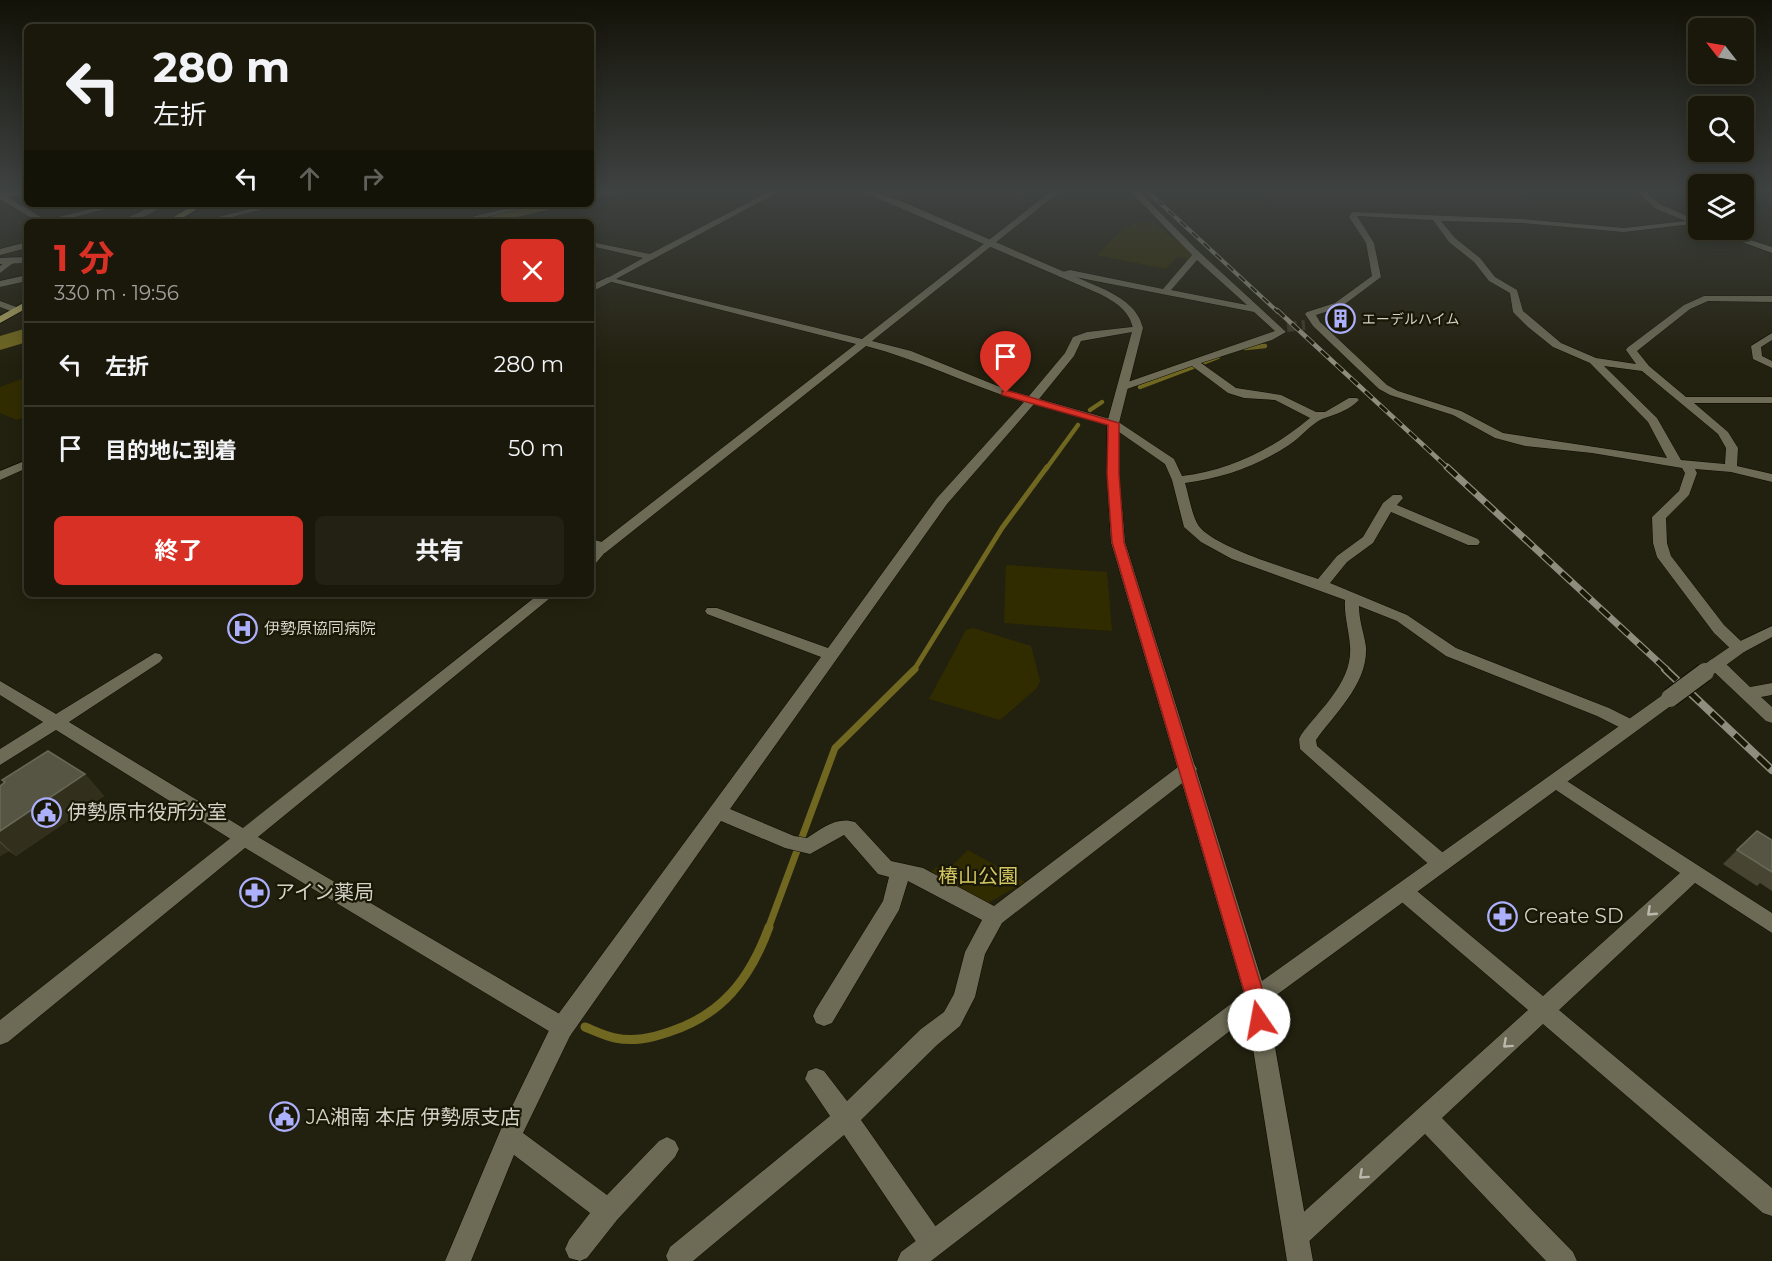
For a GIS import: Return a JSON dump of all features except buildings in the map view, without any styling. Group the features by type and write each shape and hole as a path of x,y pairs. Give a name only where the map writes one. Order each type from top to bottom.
{"highway":[{"path":"0,320 24,306"}],"street":[{"path":"0,252 16,248"},
{"path":"608,248 650,257"},
{"path":"594,287 667,248"},
{"path":"594,551 982,248"},
{"path":"1002,248 1120,301 1133,314 1138,328 1113,423 1113,474 1118,542 1256,998 1300,1261"},
{"path":"1123,387 1281,332 1282,327 1258,310 1190,248"},
{"path":"1371,248 1377,277 1338,305 1310,314 1311,325 1383,387 1394,393 1457,413 1499,436 1525,442 1592,449 1681,464 1731,468 1772,478"},
{"path":"1462,248 1477,260 1492,279 1514,292 1518,312 1531,326 1557,345 1594,362 1645,368"},
{"path":"1165,292 1197,255"},
{"path":"0,261 24,260"},
{"path":"0,270 12,261"},
{"path":"1062,275 1070,273 1258,310"},
{"path":"0,284 24,279"},
{"path":"608,280 907,353 981,384 1031,401 1113,423 1170,462 1178,480 1191,527 1206,539 1237,556 1321,585 1402,618 1451,652 1583,703 1631,726"},
{"path":"1731,468 1732,448 1722,432 1645,368 1631,350 1687,307 1707,298 1772,299"},
{"path":"0,304 16,310"},
{"path":"458,1261 510,1137 562,1028 942,501 1031,401 1081,337 1138,328"},
{"path":"1772,336 1756,346 1757,357 1772,365"},
{"path":"1193,362 1228,390 1252,396 1279,397 1293,402 1300,409 1320,416 1327,415 1353,400"},
{"path":"1594,362 1653,420 1681,464 1691,473 1685,492 1659,517 1660,543 1664,557 1719,629 1739,648"},
{"path":"1685,400 1772,400"},
{"path":"1178,480 1206,478 1253,461 1283,446 1320,416"},
{"path":"0,476 24,465"},
{"path":"1321,585 1342,559 1368,540 1393,502 1473,542"},
{"path":"0,1034 544,597"},
{"path":"1352,597 1352,623 1358,649 1353,672 1342,696 1320,719 1307,739 1309,749 1441,863"},
{"path":"712,611 831,655"},
{"path":"910,1261 1256,998 1739,648 1772,631"},
{"path":"0,758 155,658"},
{"path":"1711,668 1749,693 1772,717"},
{"path":"0,687 244,838 562,1028"},
{"path":"1749,693 1772,688"},
{"path":"679,1256 846,1118 929,1037 952,1019 964,997 975,952 995,917 1188,769"},
{"path":"1556,781 1772,924"},
{"path":"718,812 801,845 835,829 848,827 885,868 916,874 995,917"},
{"path":"824,1016 892,904 900,872"},
{"path":"1296,1236 1694,872"},
{"path":"1404,892 1772,1204"},
{"path":"816,1079 846,1118 932,1244"},
{"path":"1426,1118 1564,1261"},
{"path":"510,1137 608,1211"},
{"path":"578,1249 608,1211 667,1149"}],"green space":[{"path":"1104,248 1186,248 1192,254 1188,259 1177,257 1166,269 1097,255"},
{"path":"24,378 24,417 17,420 0,413 0,387"},
{"path":"1006,565 1107,572 1112,631 1004,623"},
{"path":"973,628 1031,646 1040,681 1036,689 1000,720 929,699 966,630"},
{"name":"椿山公園","path":"968,850 1025,882 988,903 931,872 936,867 946,872"}],"waterway":[{"path":"0,343 24,336"},
{"path":"1245,348 1265,346"},
{"path":"1205,362 1218,357"},
{"path":"1140,387 1193,367"},
{"path":"1090,410 1102,402"},
{"path":"1046,469 1078,425"},
{"path":"914,670 1002,528 1047,467"},
{"path":"768,929 835,748 914,670"},
{"path":"585,1027 611,1037 636,1039 649,1038 688,1025 704,1016 732,993 753,963 769,927"}],"tunnel":[{"path":"1287,327 1305,325"}],"railway":[{"path":"1209,248 1278,312"},
{"path":"1277,310 1449,469"},
{"path":"1447,467 1667,670"},
{"path":"1665,669 1772,770"}],"place":[{"name":"エーデルハイム","path":"1341,319"},
{"name":"伊勢原協同病院","path":"243,628"},
{"name":"伊勢原市役所分室","path":"46,812"},
{"name":"アイン薬局","path":"254,892"},
{"name":"Create SD","path":"1503,916"},
{"name":"JA湘南 本店 伊勢原支店","path":"285,1117"}],"route":[{"path":"1006,393 1113,423 1113,474 1118,542 1256,998 1259,1020"}]}
